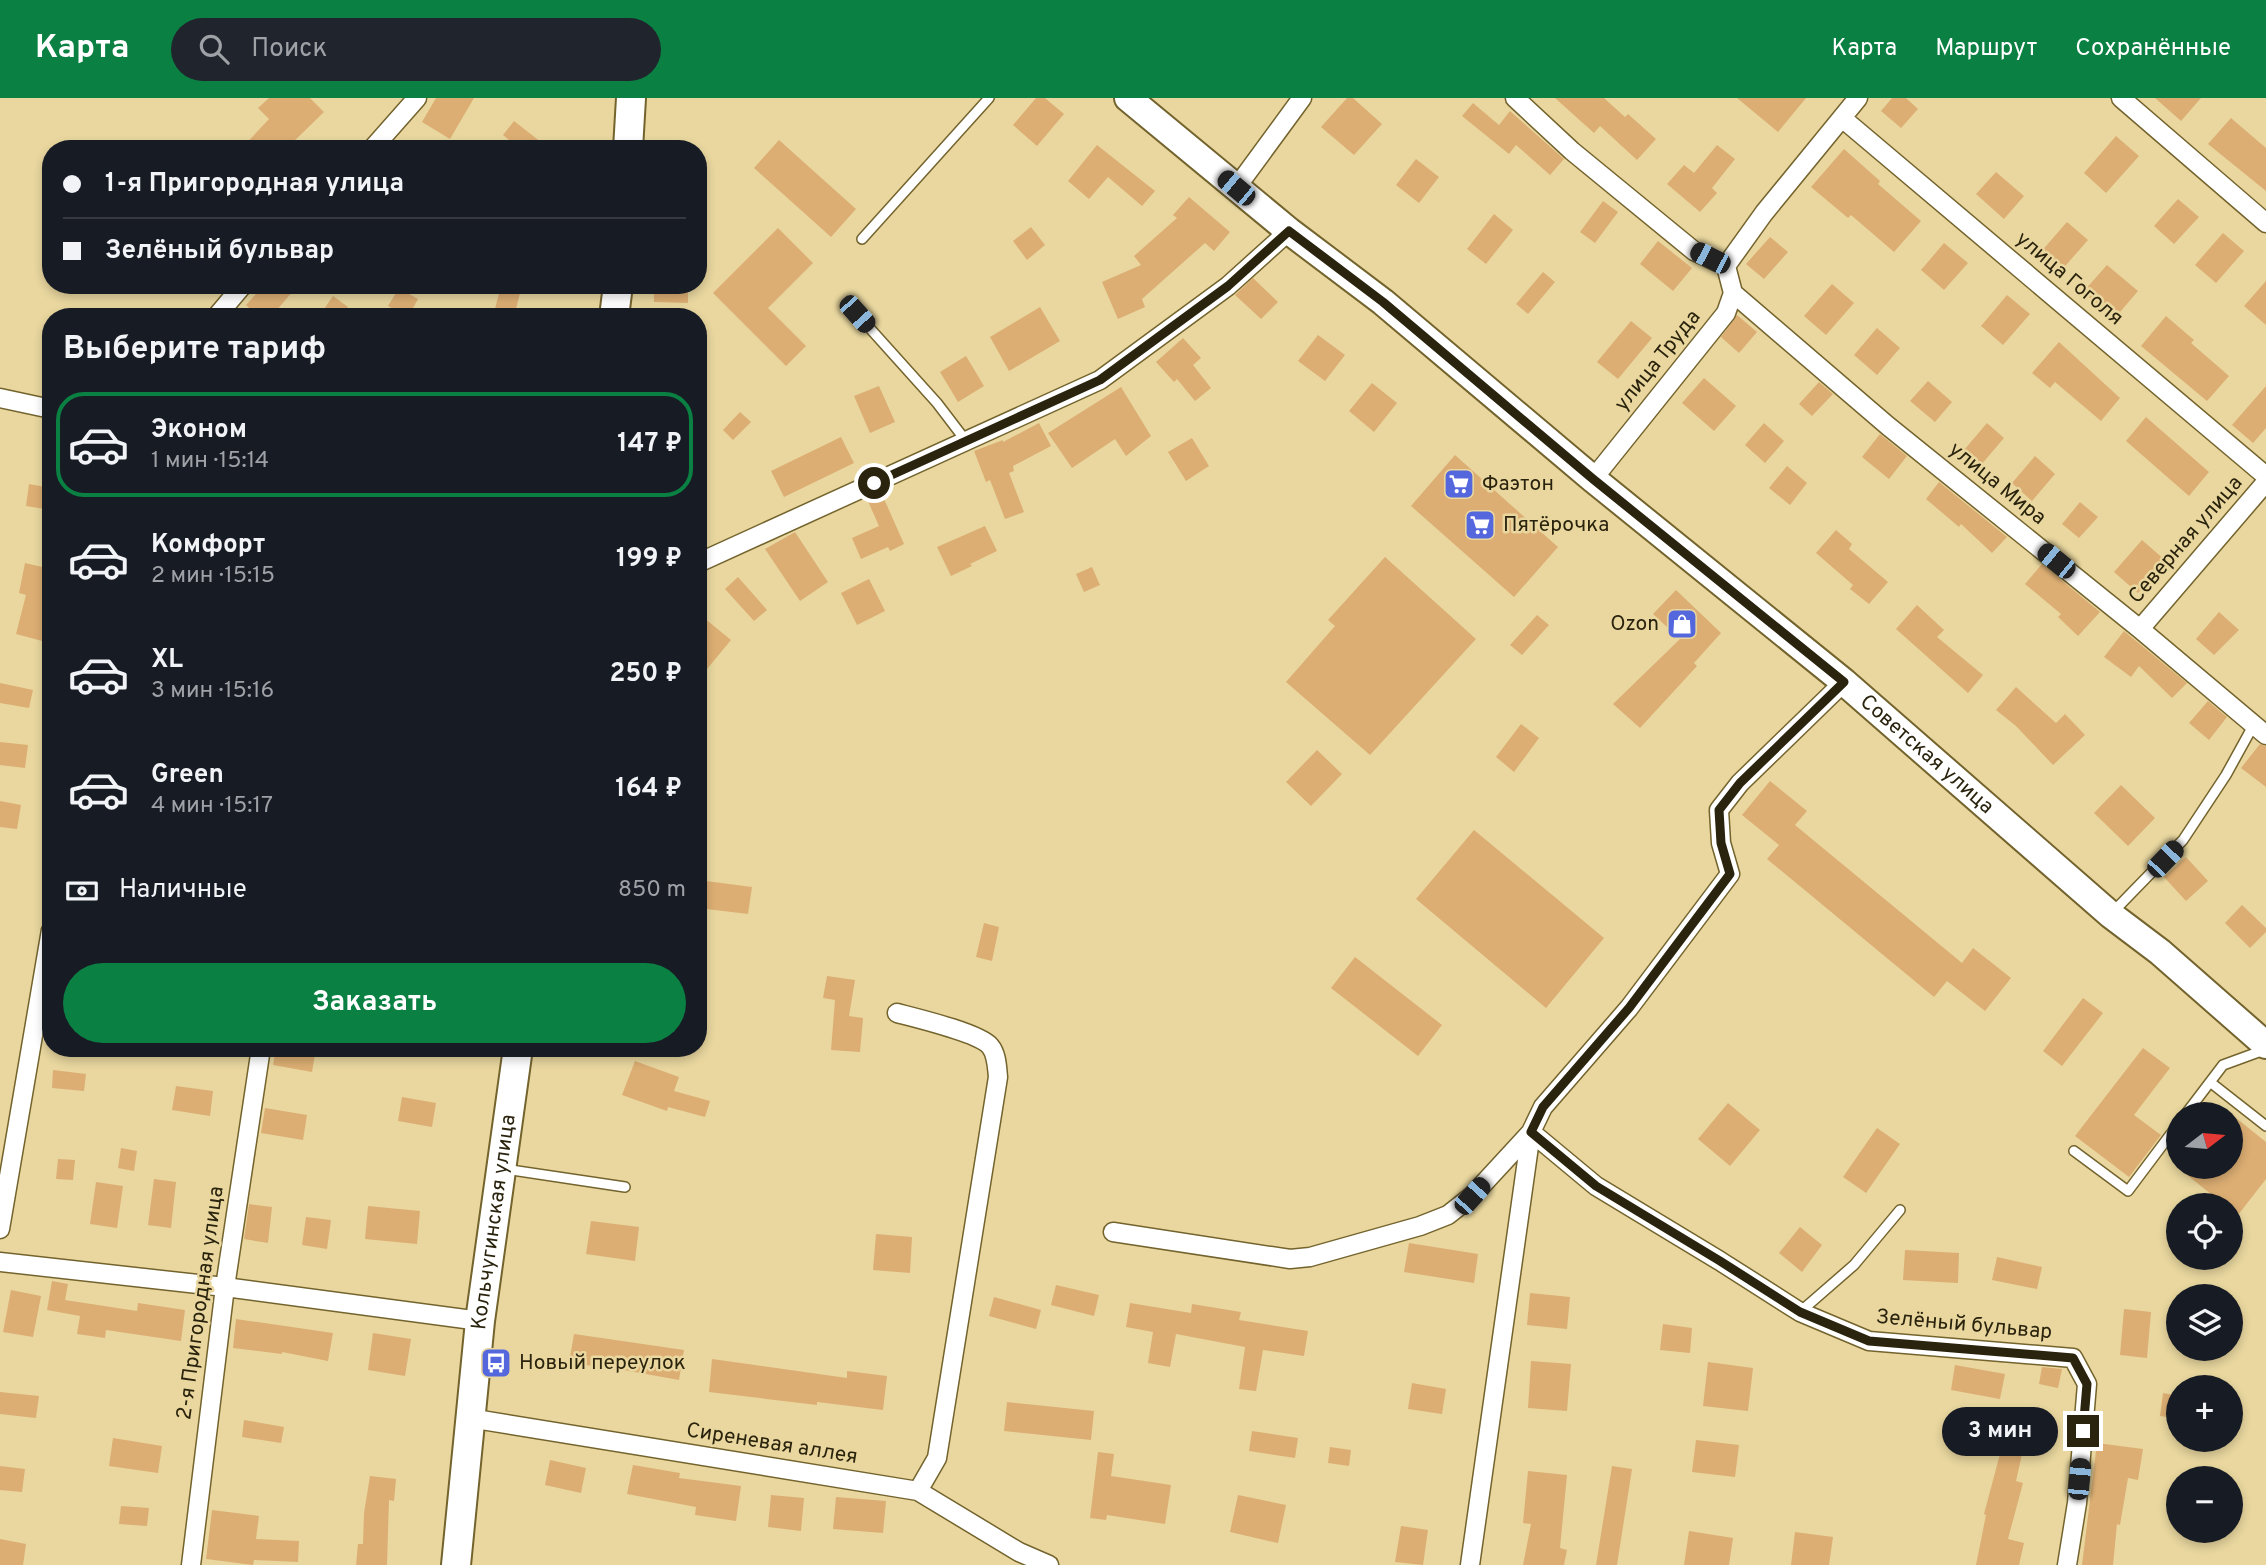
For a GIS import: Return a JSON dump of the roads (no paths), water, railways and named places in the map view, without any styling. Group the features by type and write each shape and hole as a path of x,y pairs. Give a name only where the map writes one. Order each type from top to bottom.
{"main road":[{"path":"629,140 631,98"},
{"name":"Кольчугинская улица","path":"456,1565 480,1321 517,1057"}],"street":[{"path":"380,140 417,98"},
{"name":"Советская улица","path":"1128,98 1289,231 1383,302 1593,479 1844,682 2111,915 2160,952 2266,1047"},
{"path":"1236,188 1302,98"},
{"path":"1515,98 1572,151 1694,251 1726,266"},
{"path":"1726,266 1764,213 1858,98"},
{"path":"2121,98 2266,223"},
{"name":"улица Гоголя","path":"1842,118 2266,476"},
{"path":"707,559 1100,380 1228,286 1289,231"},
{"path":"1726,266 1733,293"},
{"name":"улица Труда","path":"1593,479 1726,313 1733,293"},
{"name":"улица Мира","path":"1733,293 1888,426 2140,629 2259,731"},
{"path":"224,308 235,294"},
{"path":"0,398 42,407"},
{"name":"Северная улица","path":"2140,629 2266,482"},
{"path":"1113,1232 1290,1259 1310,1257 1420,1226 1447,1215 1472,1196 1531,1132 1543,1107 1629,1008 1730,874 1721,843 1719,810 1740,783 1844,682"},
{"path":"0,1229 42,983"},
{"path":"897,1013 979,1038 991,1046 998,1077 937,1458 918,1491"},
{"name":"2-я Пригородная улица","path":"191,1565 225,1287 260,1057"},
{"path":"1470,1565 1531,1132"},
{"name":"Зелёный бульвар","path":"1531,1132 1596,1186 1800,1312 1869,1341 2073,1358 2087,1384 2077,1503 2067,1565"},
{"path":"0,1262 225,1287 480,1321"},
{"name":"Сиреневая аллея","path":"469,1418 918,1491 1019,1552 1049,1565"}],"lane":[{"path":"862,239 989,98"},
{"path":"857,314 937,403 966,441"},
{"path":"2111,915 2183,840 2259,731"},
{"path":"2195,1102 2222,1065 2266,1047"},
{"path":"2210,1082 2266,1126"},
{"path":"2074,1151 2129,1191 2166,1141"},
{"path":"501,1169 625,1187"},
{"path":"1800,1312 1854,1265 1900,1210"}],"place":[{"name":"Фаэтон","path":"1459,484"},
{"name":"Пятёрочка","path":"1480,525"},
{"name":"Ozon","path":"1682,624"},
{"name":"Новый переулок","path":"496,1363"}]}
